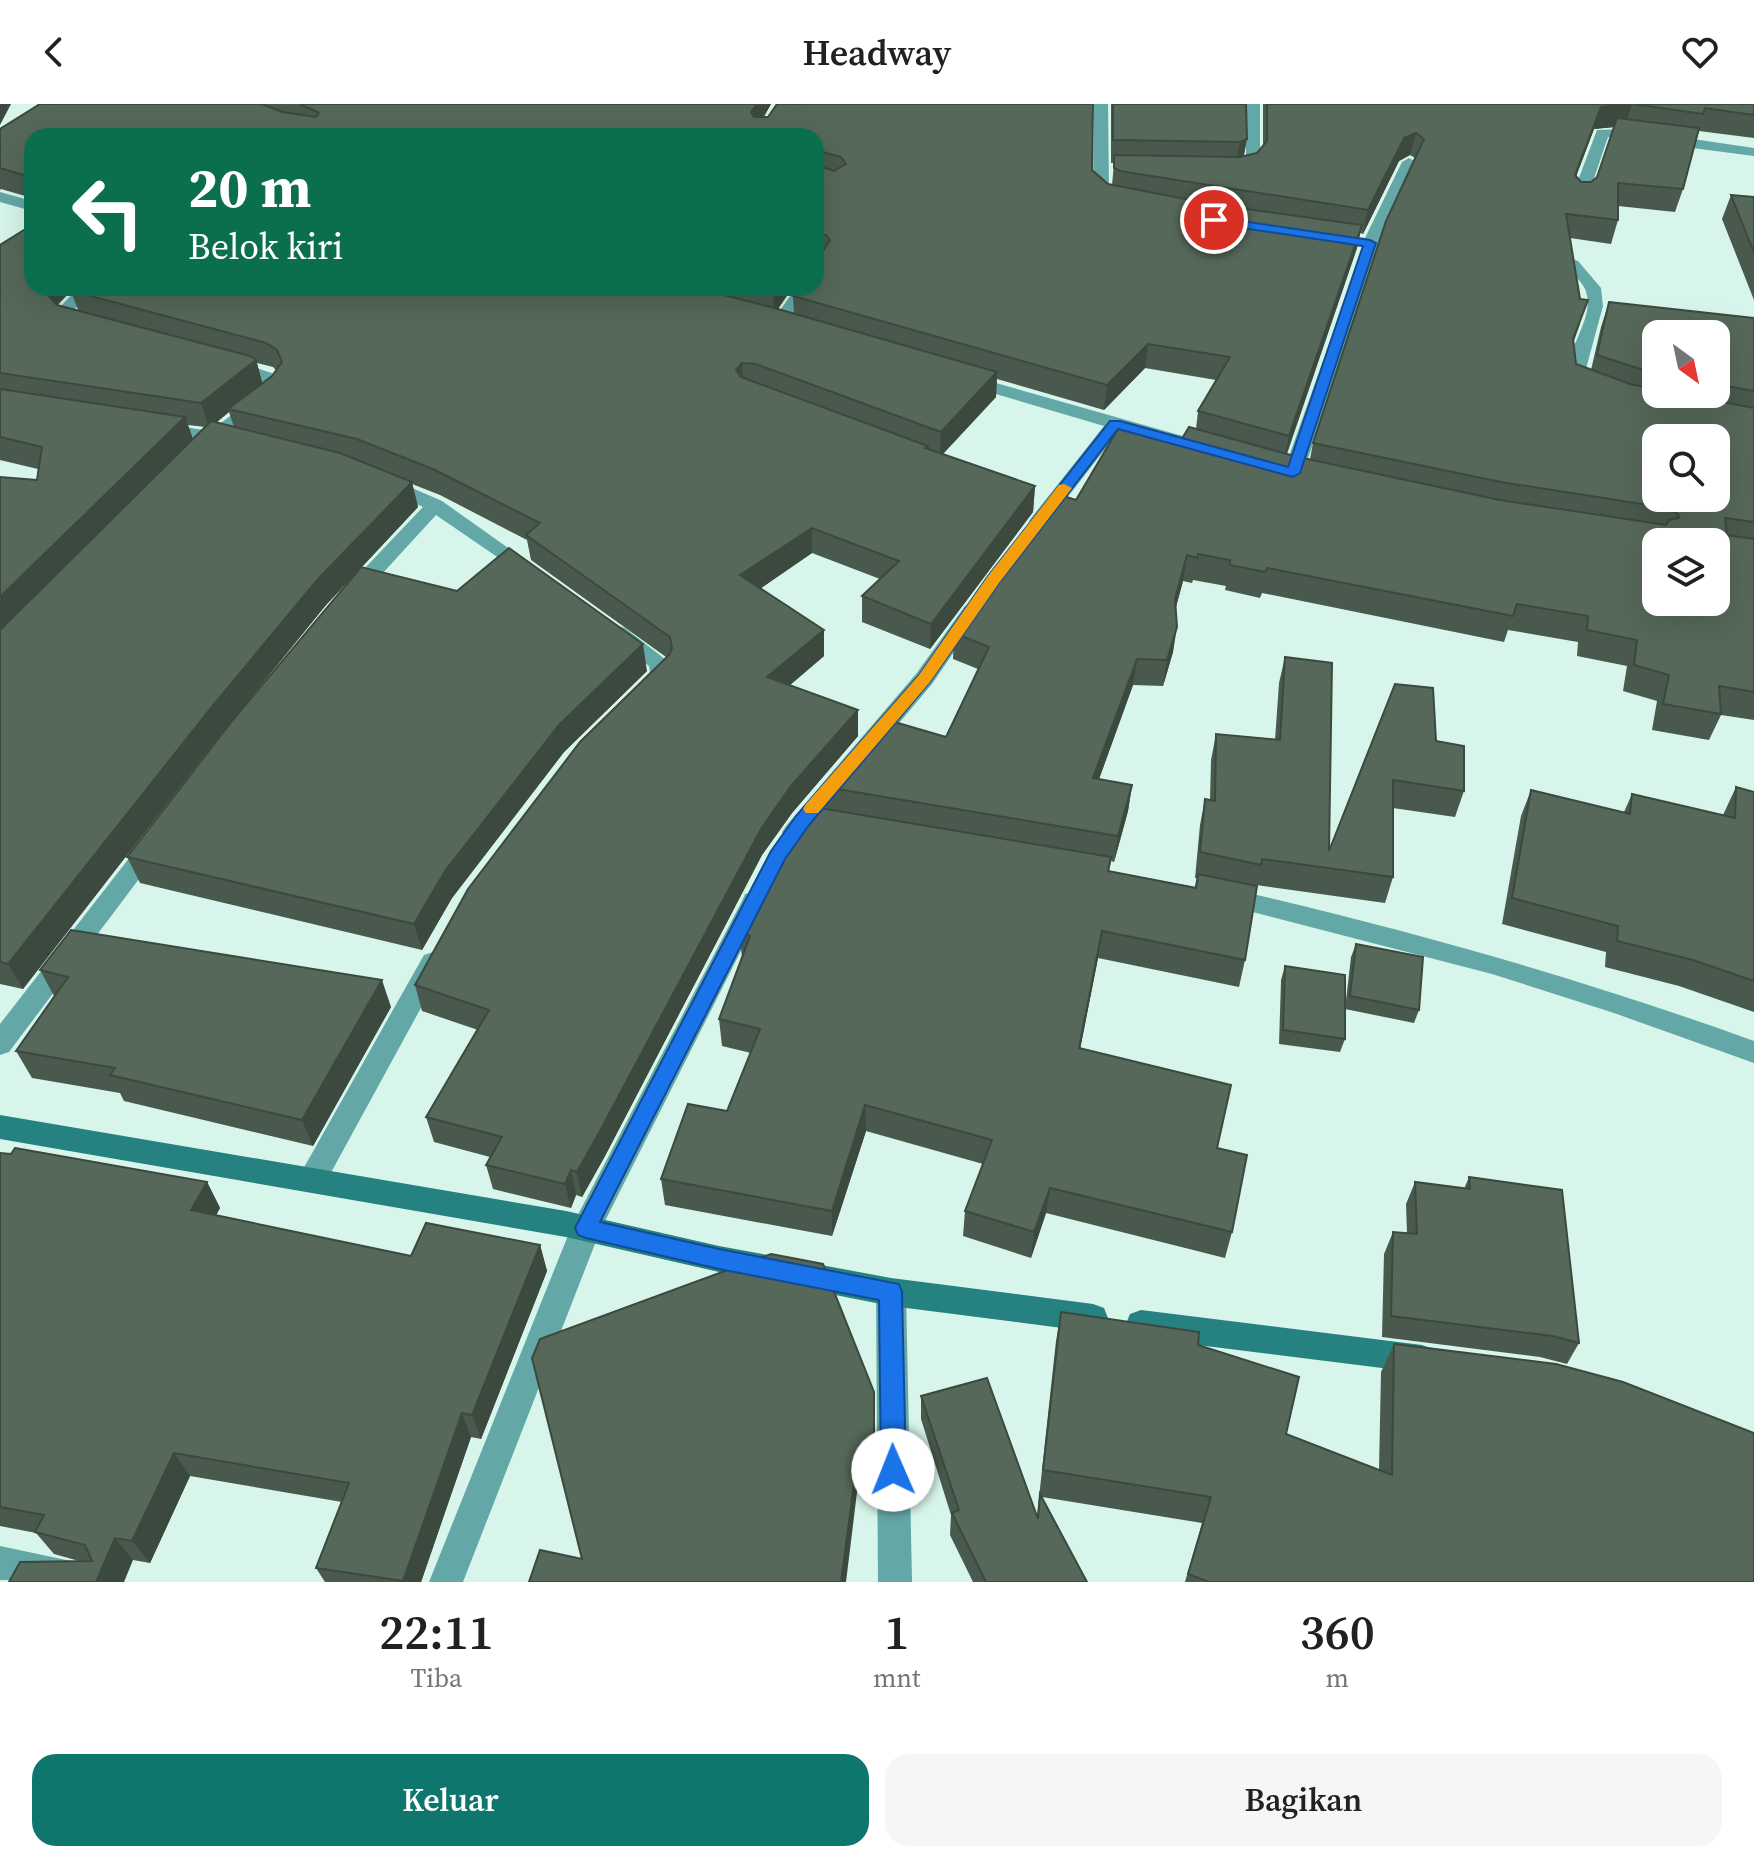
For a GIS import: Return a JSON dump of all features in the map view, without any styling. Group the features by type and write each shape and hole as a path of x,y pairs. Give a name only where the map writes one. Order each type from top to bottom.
{"street":[{"path":"1101,104 1107,170 1101,193 1111,201 1129,204"},
{"path":"1221,173 1248,170 1253,164 1253,104"},
{"path":"1579,199 1602,133 1625,133 1754,152"},
{"path":"1293,472 1370,243 1409,162"},
{"path":"0,197 24,204"},
{"path":"1316,237 1370,243"},
{"path":"1572,264 1593,288 1595,306 1575,380 1585,389 1611,398"},
{"path":"79,296 67,308 66,316 73,322 98,330"},
{"path":"796,296 772,322 809,333"},
{"path":"192,459 214,437 271,394 277,385 265,374 205,357"},
{"path":"947,374 1234,456"},
{"path":"1031,531 1042,505 1115,424"},
{"path":"138,425 242,443"},
{"path":"370,477 435,505 549,585"},
{"path":"335,612 435,505"},
{"path":"777,856 802,821 924,679 985,592"},
{"path":"600,620 659,663 661,674 625,708"},
{"path":"802,821 832,826"},
{"path":"0,1044 164,829"},
{"path":"446,1582 586,1228 763,883"},
{"path":"1195,890 1344,923 1553,981 1754,1052"},
{"path":"312,1180 448,934"},
{"path":"0,1127 586,1228 719,1259 891,1292 1444,1361"},
{"path":"891,1292 895,1582"},
{"path":"0,1563 90,1582"}],"building":[{"path":"40,104 262,104 282,112 316,117 319,113 300,104 757,104 751,112 754,117 768,117 777,104 1093,104 1092,170 1108,184 1217,205 1362,225 1289,436 1198,411 1230,357 1148,344 1107,385 793,296 824,296 824,250 830,240 824,235 824,168 834,171 846,164 841,157 824,152 824,128 24,128 24,175 0,168 0,129"},
{"path":"1113,104 1246,104 1247,139 1240,142 1113,140"},
{"path":"1267,104 1630,104 1601,107 1575,175 1581,182 1591,182 1597,177 1617,118 1699,128 1683,189 1618,183 1618,220 1566,214 1580,299 1588,300 1573,339 1576,364 1642,386 1642,408 1730,408 1730,403 1754,408 1754,522 1725,518 1726,528 1642,528 1642,616 1730,616 1730,535 1754,539 1754,692 1719,686 1721,714 1663,704 1669,675 1634,665 1637,640 1587,630 1588,616 1517,604 1513,616 1267,568 1265,572 1230,565 1230,560 1198,554 1197,558 1187,555 1175,599 1177,627 1167,660 1137,659 1093,778 1132,785 1118,836 825,787 884,719 946,737 989,647 954,633 1005,559 1057,494 1076,500 1118,429 1180,442 1189,427 1298,457 1500,500 1666,525 1669,520 1679,518 1674,512 1730,512 1730,424 1642,424 1642,504 1501,482 1313,443 1386,221 1424,139 1416,133 1404,138 1368,210 1114,168 1114,155 1240,157 1257,153 1267,141"},
{"path":"1633,104 1754,104 1754,115 1705,108 1703,114"},
{"path":"1731,195 1754,197 1754,253"},
{"path":"24,230 24,296 49,296 57,305 256,360 201,403 0,373 0,245"},
{"path":"91,296 728,296 997,372 941,432 756,364 742,363 736,370 741,377 928,446 925,448 1035,486 931,624 862,596 899,561 812,528 740,575 824,630 767,677 858,710 790,787 761,829 600,1131 577,1172 571,1170 565,1184 486,1165 502,1137 426,1117 489,1010 415,985 468,889 580,742 669,655 672,648 670,637 526,535 540,523 435,470 357,439 228,409 272,376 282,362 277,350 266,343"},
{"path":"1609,302 1754,318 1754,391 1730,387 1730,320 1642,320 1642,369 1597,355"},
{"path":"0,389 185,417 0,597 0,477 37,480 42,447 0,437"},
{"path":"211,421 340,453 412,482 318,579 211,708 8,964 0,962 0,630"},
{"path":"509,548 643,644 559,725 445,871 414,924 127,857 232,721 361,567 457,591"},
{"path":"1285,657 1332,663 1329,851 1395,684 1433,688 1436,741 1464,746 1464,791 1393,780 1393,877 1262,859 1261,865 1200,852 1205,799 1215,801 1216,734 1280,740"},
{"path":"1736,787 1754,792 1754,981 1693,960 1617,941 1618,926 1512,898 1531,790 1630,814 1632,794 1735,818"},
{"path":"808,806 1111,857 1108,871 1196,888 1198,874 1257,886 1245,960 1102,931 1079,1048 1231,1085 1217,1148 1247,1155 1232,1232 1050,1188 1034,1232 965,1211 992,1140 865,1105 832,1211 661,1179 688,1104 727,1111 760,1029 719,1019 750,936 739,931 788,834"},
{"path":"71,930 382,980 302,1120 110,1075 115,1068 16,1051 68,977 40,970"},
{"path":"1356,944 1423,957 1419,1010 1350,996"},
{"path":"1285,966 1345,975 1345,1039 1283,1030"},
{"path":"15,1148 207,1182 191,1210 411,1256 426,1223 540,1245 472,1415 462,1413 403,1581 316,1568 349,1483 174,1453 132,1541 115,1538 96,1582 9,1582 20,1562 92,1561 85,1545 35,1532 44,1515 0,1507 0,1153 11,1154"},
{"path":"1469,1177 1562,1190 1579,1343 1553,1336 1391,1316 1393,1232 1417,1234 1415,1182 1470,1189"},
{"path":"771,1254 823,1264 874,1392 874,1441 859,1446 841,1582 529,1582 540,1550 582,1559 532,1358 540,1339"},
{"path":"1061,1312 1199,1332 1198,1345 1299,1377 1286,1434 1392,1475 1394,1344 1556,1364 1623,1382 1754,1433 1754,1582 1209,1582 1188,1574 1211,1497 1043,1470"},
{"path":"987,1378 1038,1519 1040,1494 1087,1582 986,1582 952,1513 959,1510 921,1396"}],"slow traffic":[{"path":"812,809 924,679 994,579 1064,488"}],"route":[{"path":"893,1470 891,1292 719,1259 586,1228 777,856 802,821 924,679 994,579 1115,424 1293,473 1370,252 1370,243 1214,220"}]}
